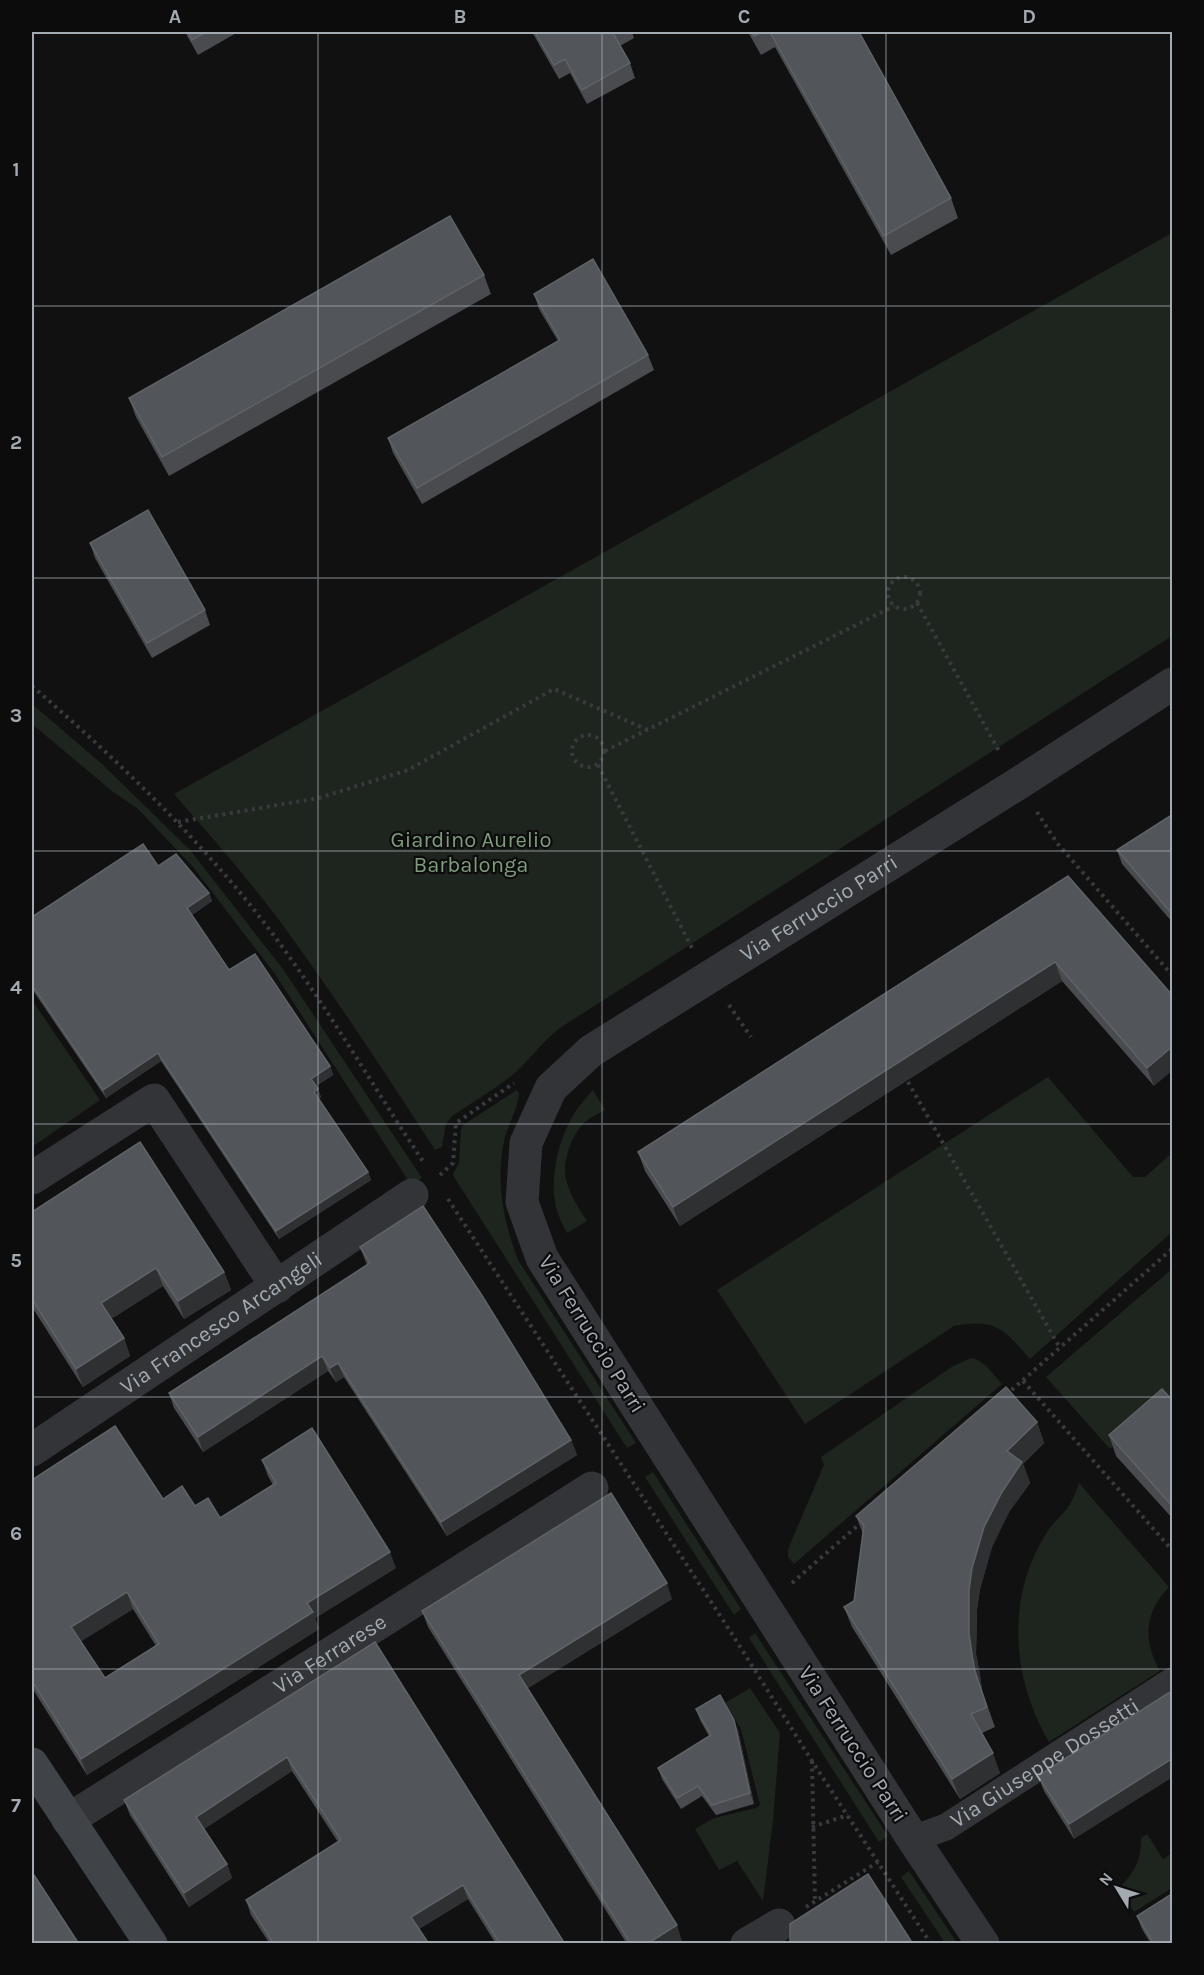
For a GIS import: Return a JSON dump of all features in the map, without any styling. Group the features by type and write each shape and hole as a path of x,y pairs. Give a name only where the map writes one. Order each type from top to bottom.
{"main road":[{"path":"32,1764 151,1944"}],"street":[{"name":"Via Ferruccio Parri","path":"983,1944 913,1839 542,1258 522,1202 526,1143 551,1088 591,1051 1173,684"},
{"path":"32,1178 154,1100 277,1287"},
{"name":"Via Francesco Arcangeli","path":"32,1450 277,1287 421,1183"},
{"name":"Via Ferrarese","path":"68,1820 592,1488"},
{"name":"Via Giuseppe Dossetti","path":"913,1839 946,1827 1173,1681"},
{"path":"747,1944 779,1925"}],"path":[{"path":"906,576 916,582 920,593 917,603 903,610 894,606 888,597 888,587 895,578 906,576"},
{"path":"917,603 1001,756"},
{"path":"605,751 894,606"},
{"path":"32,686 84,731 177,822 242,895 292,960 421,1183"},
{"path":"177,822 319,798 408,770 554,689 648,730"},
{"path":"585,735 601,740 605,751 598,765 588,767 578,764 573,756 575,741 585,735"},
{"path":"598,765 694,951"},
{"path":"1057,843 1173,975"},
{"path":"725,999 751,1037"},
{"path":"908,1082 1060,1348"},
{"path":"448,1199 931,1944"},
{"path":"1005,1396 1173,1249"},
{"path":"1023,1381 1173,1550"},
{"path":"791,1585 871,1514"},
{"path":"812,1761 815,1902"},
{"path":"812,1827 848,1815"},
{"path":"779,1925 878,1862"}],"green space":[{"name":"Giardino Aurelio Barbalonga","path":"1172,233 1172,636 560,1028 510,1077 452,1116 446,1124 442,1147 435,1150 357,1032 276,916 174,794"},
{"path":"32,704 102,764 190,850 283,969 422,1178 411,1185 275,974 193,867 138,809 112,791 32,724"},
{"path":"32,1000 100,1100 32,1147"},
{"path":"1048,1077 1133,1177 1145,1177 1172,1153 1172,1232 1030,1359 1013,1340 998,1328 980,1324 954,1326 805,1424 717,1290"},
{"path":"517,1090 518,1099 505,1137 501,1168 502,1200 508,1230 518,1260 636,1443 627,1448 453,1174 459,1163 463,1125"},
{"path":"593,1090 605,1110 590,1118 580,1127 569,1148 565,1164 569,1190 587,1221 567,1233 558,1214 554,1195 557,1158 569,1122"},
{"path":"1172,1269 1172,1413 1163,1403 1110,1449 1046,1377"},
{"path":"971,1358 984,1364 1002,1384 794,1564 788,1557 788,1549 824,1465 821,1457 953,1366"},
{"path":"653,1472 741,1609 734,1615 645,1477"},
{"path":"1079,1483 1169,1587 1155,1607 1149,1628 1151,1649 1160,1671 1049,1742 1028,1695 1022,1670 1019,1618 1022,1593 1029,1568 1052,1525 1071,1502"},
{"path":"755,1633 888,1836 879,1842 749,1638"},
{"path":"750,1688 780,1733 773,1821 763,1901 737,1861 719,1870 695,1829 714,1818 760,1805 741,1729 725,1703"},
{"path":"1147,1834 1163,1859 1172,1853 1172,1888 1134,1912 1119,1889 1136,1866 1140,1854 1141,1838"},
{"path":"909,1871 957,1943 945,1943 901,1877"}],"building":[{"path":"188,32 206,32 192,40"},
{"path":"535,32 615,32 613,33 630,63 582,90 565,59 554,65"},
{"path":"770,32 859,32 951,198 884,236"},
{"path":"450,216 484,275 162,457 129,398"},
{"path":"593,259 648,355 417,488 388,438 560,340 534,294"},
{"path":"148,510 205,610 147,643 90,543"},
{"path":"1173,814 1173,915 1117,850"},
{"path":"143,844 158,866 176,854 209,893 187,908 229,970 255,954 330,1066 311,1079 318,1089 314,1092 368,1172 276,1231 158,1053 103,1090 32,985 32,917"},
{"path":"1068,876 1173,996 1173,1046 1147,1068 1055,962 673,1207 638,1152"},
{"path":"140,1142 224,1272 178,1301 156,1268 101,1303 124,1338 76,1369 32,1299 32,1212"},
{"path":"423,1206 481,1294 571,1440 441,1522 338,1363 330,1368 322,1356 198,1437 169,1393 370,1263 360,1247"},
{"path":"1006,1387 1037,1422 1007,1451 1022,1462 1002,1492 984,1527 972,1568 969,1590 969,1633 972,1655 987,1707 971,1714 993,1753 952,1779 844,1607 854,1601 864,1525 856,1516"},
{"path":"1162,1389 1173,1401 1173,1507 1109,1435"},
{"path":"115,1426 163,1499 182,1486 195,1506 208,1498 220,1518 276,1483 262,1460 312,1428 390,1552 307,1603 313,1612 81,1759 32,1681 32,1480","holes":["127,1592 159,1644 105,1678 71,1627"]},
{"path":"611,1493 667,1583 519,1675 677,1925 647,1944 631,1944 422,1611"},
{"path":"375,1642 565,1944 500,1944 463,1885 411,1917 429,1944 274,1944 246,1900 341,1840 287,1757 196,1817 227,1864 184,1893 124,1800"},
{"path":"1173,1690 1173,1758 1069,1824 1038,1776"},
{"path":"720,1695 734,1720 750,1793 712,1805 698,1786 677,1798 658,1768 711,1735 696,1709"},
{"path":"32,1872 79,1944 32,1944"},
{"path":"868,1874 913,1944 790,1944 790,1924"},
{"path":"1173,1893 1173,1944 1154,1944 1137,1916"}]}
